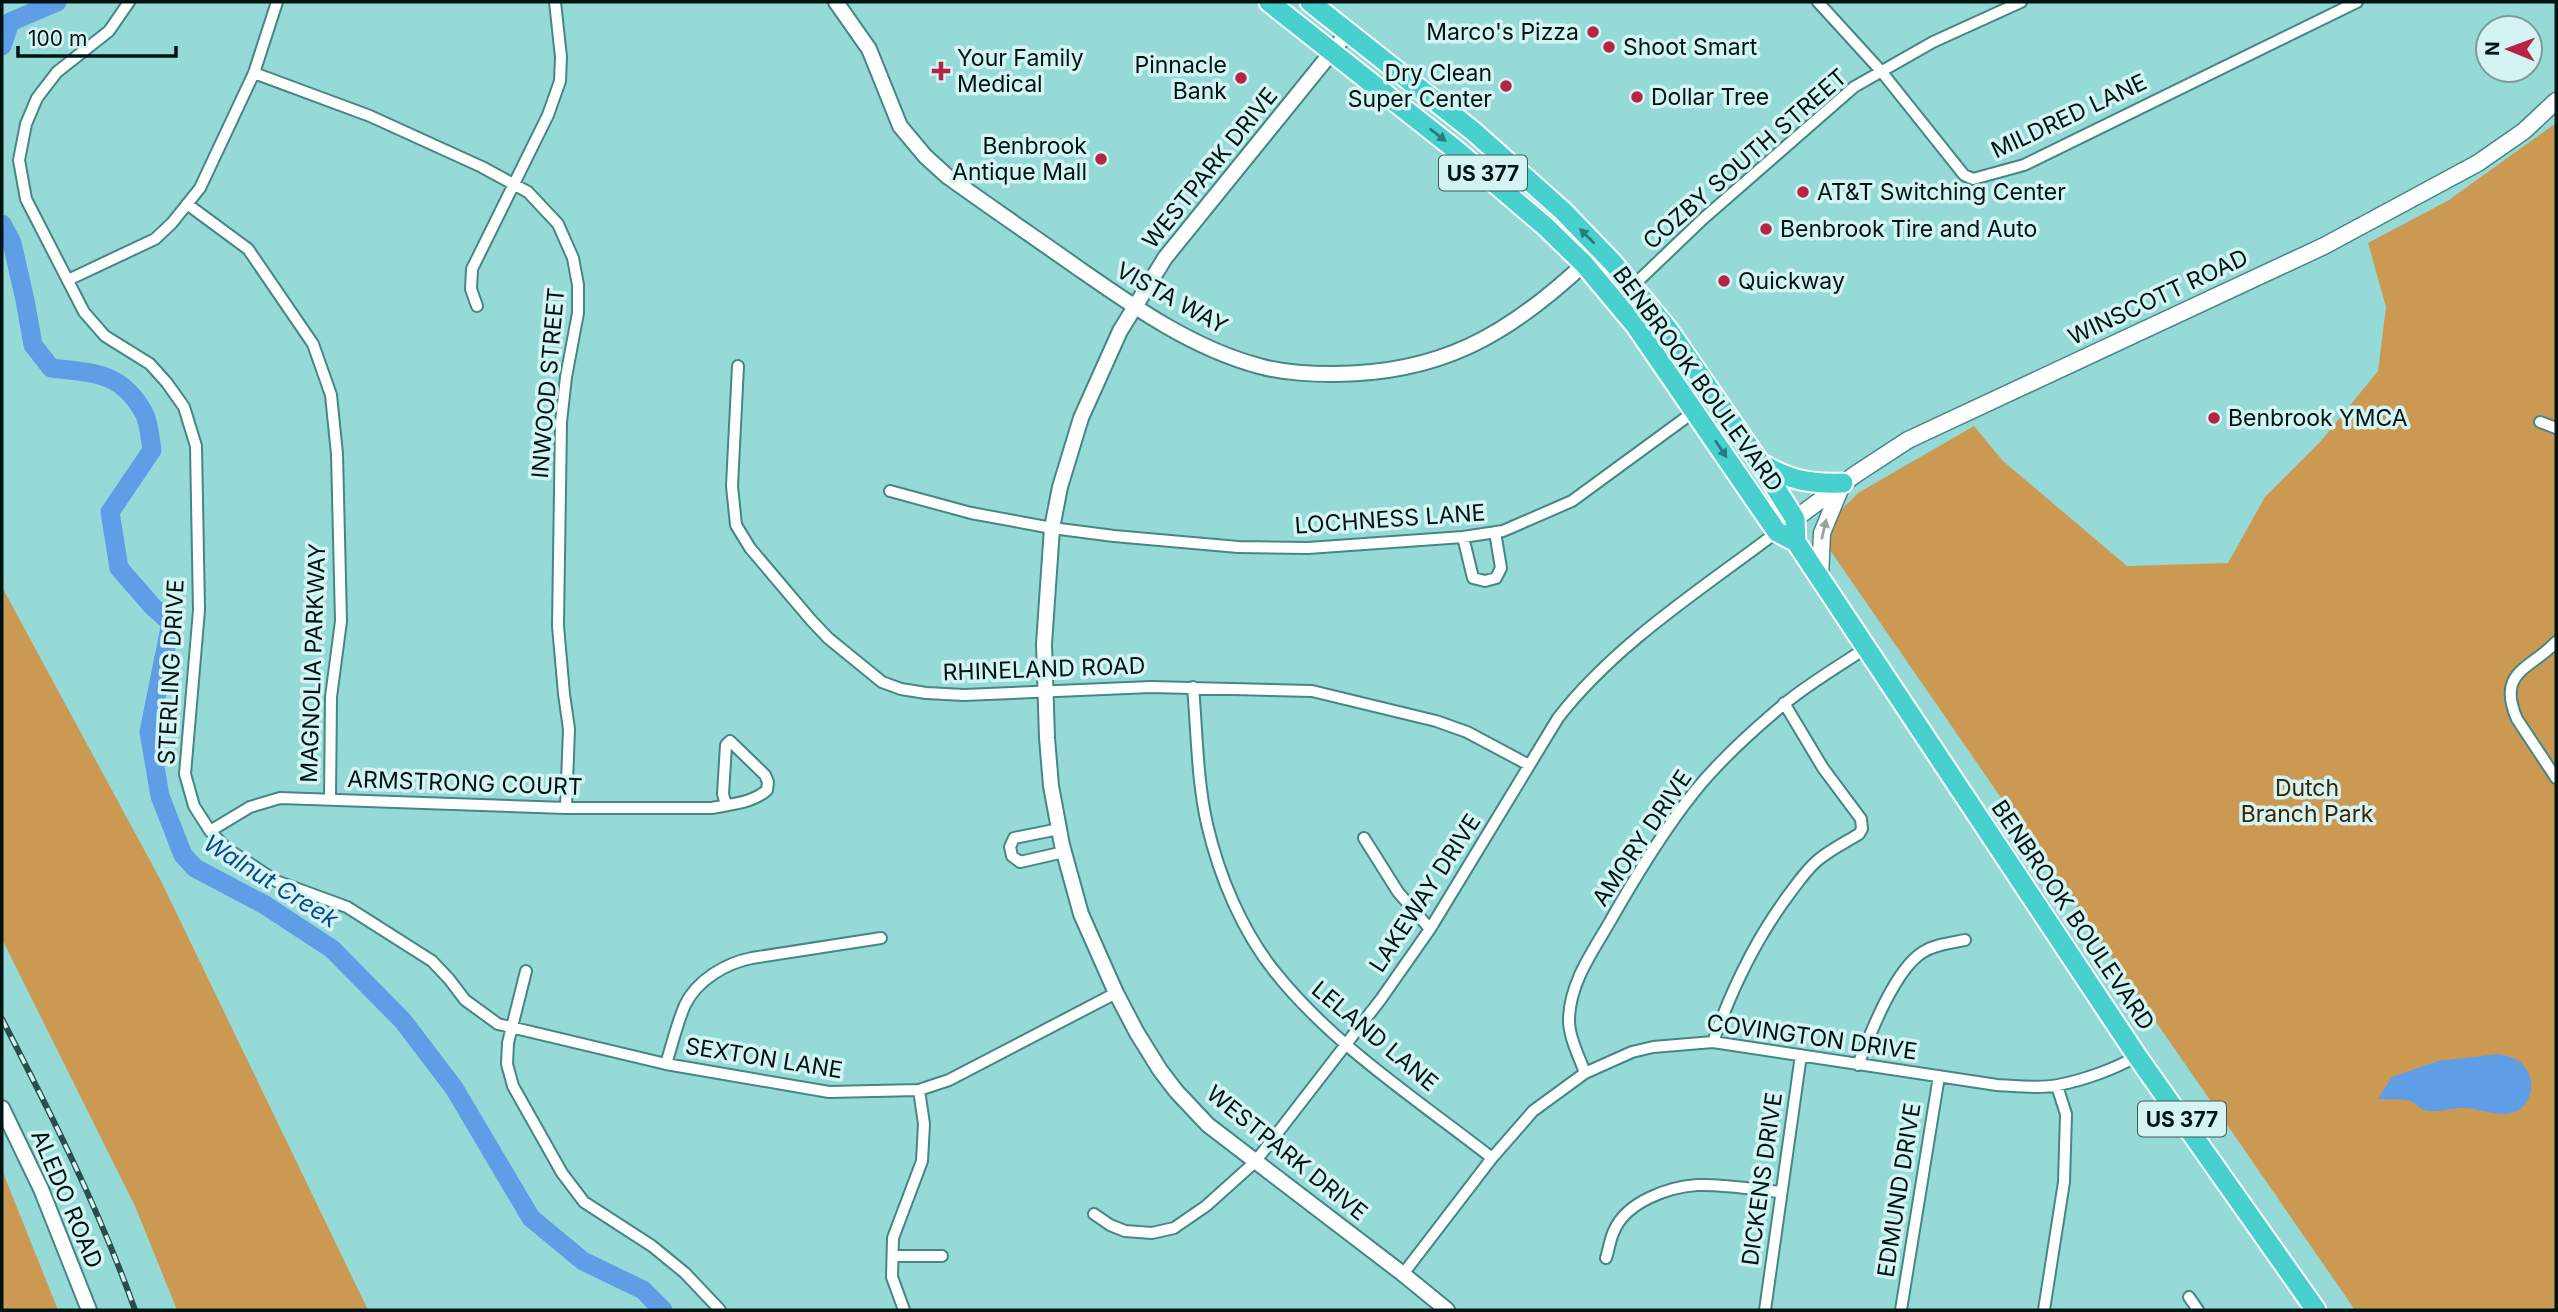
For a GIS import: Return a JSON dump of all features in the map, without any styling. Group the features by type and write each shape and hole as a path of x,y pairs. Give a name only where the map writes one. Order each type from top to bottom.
{"highway":[{"name":"BENBROOK BOULEVARD","path":"1269,2 1456,150 1546,228 1584,264 1635,325 1777,532 1796,542 2137,1056 2316,1310"},
{"name":"BENBROOK BOULEVARD","path":"1310,2 1473,131 1541,190 1602,250 1667,328 1760,463 1795,519 1796,542"},
{"path":"1760,463 1795,480 1822,484 1843,483"}],"main road":[{"name":"WINSCOTT ROAD","path":"1777,532 1843,483 1908,440 1963,412 2325,246 2477,163 2524,131 2556,101"},
{"path":"1820,578 1822,533 1843,483"}],"street":[{"name":"STERLING DRIVE","path":"129,2 109,31 57,72 37,98 26,124 19,160 26,199 84,312 105,336 150,364 167,383 184,407 196,446 199,610 185,774 194,806 210,831 226,848 276,881 347,907 432,961 465,1000 498,1024 512,1028"},
{"path":"68,281 155,239 200,188 254,73 277,2"},
{"path":"477,306 471,289 472,269 548,115 560,81 561,57 555,2"},
{"name":"VISTA WAY","path":"836,2 869,49 900,125 925,156 947,176 1133,307 1200,343 1256,365 1301,373 1350,374 1394,370 1437,360 1486,339 1527,311 1584,264"},
{"name":"MILDRED LANE","path":"1818,2 1881,71 1964,176 1973,179 2024,165 2350,3"},
{"name":"COZBY SOUTH STREET","path":"1616,302 1704,218 1854,87 1933,42 2013,3"},
{"name":"WESTPARK DRIVE","path":"1348,32 1165,258 1133,307 1081,418 1060,487 1052,528 1044,644 1051,786 1064,852 1081,914 1137,1033 1176,1091 1208,1125 1447,1310"},
{"name":"INWOOD STREET","path":"254,73 370,116 482,167 528,192 558,224 573,258 579,285 578,313 561,422 558,626 569,729 566,808"},
{"name":"MAGNOLIA PARKWAY","path":"187,204 248,249 313,344 331,395 337,454 341,621 331,697 330,799"},
{"name":"RHINELAND ROAD","path":"738,366 732,486 736,525 750,548 820,629 882,682 901,689 926,693 964,695 1045,690 1194,687 1312,691 1436,721 1467,732 1529,765"},
{"name":"LOCHNESS LANE","path":"890,491 971,513 1052,528 1238,547 1308,548 1463,537 1495,532 1572,501 1695,411"},
{"path":"2540,422 2556,428"},
{"path":"1463,537 1472,578 1485,581 1496,578 1501,568 1495,532"},
{"name":"LAKEWAY DRIVE","path":"1094,1214 1125,1231 1152,1233 1174,1228 1206,1206 1255,1162 1381,999 1430,929 1558,719 1587,683 1705,585 1777,532"},
{"path":"2556,642 2516,673 2511,691 2517,719 2556,778"},
{"name":"AMORY DRIVE","path":"1586,1073 1572,1038 1569,1021 1572,999 1578,979 1628,891 1695,791 1722,762 1784,704 1866,648"},
{"name":"LELAND LANE","path":"1194,687 1206,821 1224,877 1247,930 1274,971 1306,1007 1346,1044 1492,1158"},
{"path":"1713,1042 1730,995 1749,957 1782,904 1813,864 1859,834 1862,829 1861,819 1823,768 1784,704"},
{"name":"ARMSTRONG COURT","path":"210,831 250,807 280,798 566,808 712,808 726,805 758,798 767,790 765,775 730,741 726,745 723,794 726,805"},
{"path":"1059,829 1014,838 1010,847 1012,856 1020,862 1064,852"},
{"path":"1364,838 1398,892 1430,929"},
{"path":"666,1064 686,1003 719,970 735,961 881,939"},
{"path":"1858,1065 1889,994 1913,960 1932,948 1965,940"},
{"path":"526,971 508,1044 506,1064 513,1086 584,1202 652,1246 685,1273 720,1310"},
{"name":"SEXTON LANE","path":"512,1028 666,1064 829,1092 919,1090 948,1080 1116,993"},
{"name":"COVINGTON DRIVE","path":"1403,1274 1492,1158 1533,1111 1606,1062 1653,1047 1713,1042 1997,1085 2057,1086 2127,1062 2137,1056"},
{"name":"DICKENS DRIVE","path":"1765,1310 1801,1055"},
{"name":"EDMUND DRIVE","path":"1901,1310 1939,1076"},
{"path":"2044,1310 2064,1182 2066,1114 2057,1086"},
{"path":"904,1310 892,1276 893,1238 922,1161 924,1124 919,1090"},
{"name":"ALEDO ROAD","path":"2,1108 41,1189 89,1310"},
{"path":"1606,1258 1619,1222 1633,1208 1679,1187 1699,1185 1780,1192"},
{"path":"893,1256 942,1256"},
{"path":"2189,1297 2198,1310"}],"green space":[{"name":"Dutch Branch Park","path":"2556,123 2556,1310 2355,1310 1823,540 1831,520 1858,493 1974,426 2003,461 2127,566 2228,563 2265,497 2321,441 2378,371 2386,307 2368,243 2449,200"},
{"path":"2,587 160,879 368,1310 177,1310 135,1206 2,939"},
{"path":"2,1170 58,1310 2,1310"}],"water":[{"path":"2499,1054 2520,1062 2530,1079 2529,1098 2514,1112 2499,1114 2469,1108 2429,1111 2407,1100 2378,1099 2392,1077 2438,1061"}],"waterway":[{"name":"Walnut Creek","path":"2,46 10,22 57,2"},
{"name":"Walnut Creek","path":"2,224 12,243 33,345 51,368 93,373 116,382 135,399 147,421 152,450 110,512 119,568 171,623 149,732 160,796 183,855 195,868 265,905 332,949 403,1021 454,1088 531,1218 583,1261 643,1290 663,1310"}],"railway":[{"path":"2,1019 90,1199 135,1310"}],"place":[{"name":"Marco's Pizza","path":"1593,32"},
{"name":"Shoot Smart","path":"1609,47"},
{"name":"Your Family Medical","path":"941,71"},
{"name":"Pinnacle Bank","path":"1241,78"},
{"name":"Dry Clean Super Center","path":"1506,86"},
{"name":"Dollar Tree","path":"1637,97"},
{"name":"Benbrook Antique Mall","path":"1101,159"},
{"name":"AT&T Switching Center","path":"1803,192"},
{"name":"Benbrook Tire and Auto","path":"1766,229"},
{"name":"Quickway","path":"1724,281"},
{"name":"Benbrook YMCA","path":"2214,418"}]}
